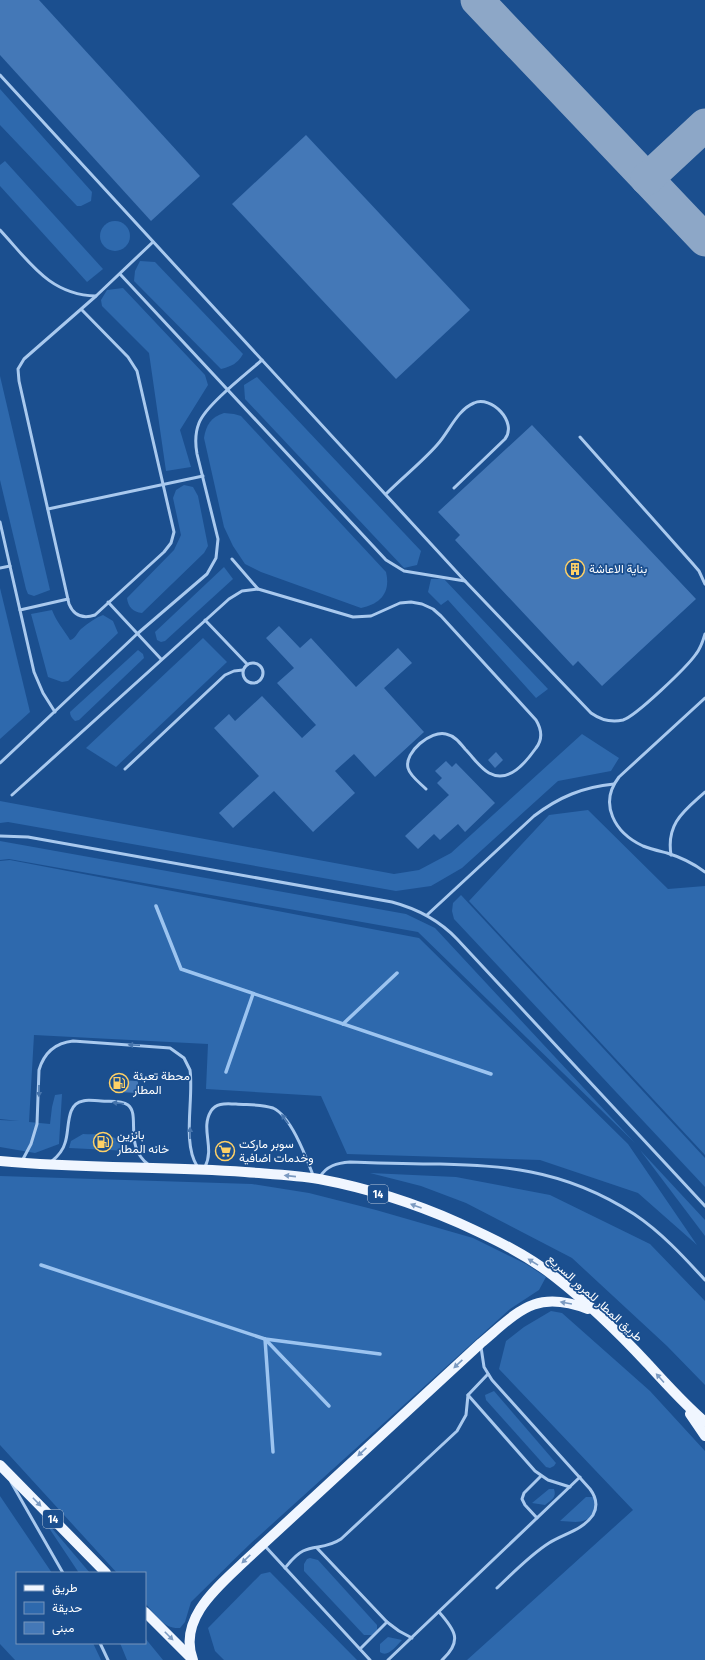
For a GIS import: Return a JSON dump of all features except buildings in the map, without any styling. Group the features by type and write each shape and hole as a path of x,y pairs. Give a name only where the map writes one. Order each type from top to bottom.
{"main road":[{"name":"طريق المطار للمرور السريع","path":"0,1161 259,1173 317,1179 364,1190 409,1203 453,1220 495,1240 534,1262 555,1277 601,1318 646,1362 686,1406"},
{"path":"193,1660 189,1646 189,1638 194,1620 199,1611 228,1578 481,1343 517,1312 528,1306 541,1302 567,1302 593,1311 601,1318"},
{"path":"686,1406 705,1422"},
{"path":"686,1406 705,1436"},
{"name":"14","path":"1,1466 105,1572"},
{"path":"146,1613 193,1660"}],"lane":[{"path":"0,75 465,581 591,713 606,720 622,720 637,712 693,658 701,646 705,634"},
{"path":"0,230 48,281 66,291 85,296 96,296"},
{"path":"81,308 128,357 137,370 174,526 171,543 164,552 95,615 84,617 74,613 68,599 19,381 18,369 24,359 81,308 96,296 153,242"},
{"path":"120,274 386,560 404,571 465,581"},
{"path":"0,763 137,634 200,580 212,566 218,549 217,530 196,444 198,428 204,414 228,390 262,360"},
{"path":"386,494 438,444 452,423 470,405 480,401 486,401 495,407 505,418 509,425 509,432 505,439 454,488"},
{"path":"580,437 699,571 705,584"},
{"path":"48,509 203,476"},
{"path":"0,522 38,683 48,703 55,712"},
{"path":"232,559 258,589"},
{"path":"0,568 10,566"},
{"path":"12,795 161,659 235,594 242,591 258,589 353,617 371,616 400,603 411,602 422,604 442,616 536,720 541,731 540,742 516,770 506,775 494,775 485,770 459,742 450,735 439,733 429,737 410,755 407,763 409,771 426,789"},
{"path":"20,610 68,599"},
{"path":"108,602 161,659"},
{"path":"205,620 247,664"},
{"path":"253,662 259,665 263,670 262,677 258,682 251,683 245,679 243,670 247,664 253,662"},
{"path":"125,769 225,675 234,671 243,670"},
{"path":"704,870 680,858 645,847 631,838 616,823 612,816 609,800 614,784 705,698"},
{"path":"427,915 534,816 546,807 571,793 592,787 614,784"},
{"path":"671,855 670,841 675,822 683,811 705,792"},
{"path":"0,836 16,835 36,838 392,902 404,905 427,915 448,930 457,939 705,1206"},
{"path":"22,1163 31,1144 37,1124 39,1070 41,1063 49,1051 60,1044 73,1041 170,1048 180,1054 188,1064 190,1070 190,1148 194,1162 202,1170 210,1155 207,1125 213,1109 221,1104 267,1107 277,1111 285,1118 317,1179 322,1173 332,1166 350,1162 504,1167 559,1179 585,1188 635,1215 678,1251 705,1280"},
{"path":"46,1164 57,1156 65,1144 72,1109 78,1102 87,1100 122,1102 130,1107 133,1115 133,1135 135,1148 142,1159 152,1167"},
{"path":"481,1343 482,1361 488,1374 580,1477 596,1499 596,1505 592,1516 576,1529 542,1548 497,1588"},
{"path":"285,1568 298,1554 307,1549 330,1545 341,1539 457,1431 466,1415 468,1394 488,1374"},
{"path":"468,1394 517,1451 541,1476 555,1483 570,1487"},
{"path":"1,1466 62,1572"},
{"path":"537,1518 525,1506 522,1499 524,1493 541,1476"},
{"path":"388,1660 580,1477"},
{"path":"263,1544 370,1660"},
{"path":"316,1548 387,1622 412,1638"},
{"path":"439,1612 452,1627 455,1637 452,1649 442,1660"},
{"path":"360,1649 387,1622"},
{"path":"100,1644 108,1660"}],"green space":[{"path":"0,89 92,192 91,201 81,206 77,206 0,125"},
{"path":"5,161 103,269 87,282 0,186 0,165"},
{"path":"115,221 126,225 130,236 126,247 115,251 104,247 100,236 104,225"},
{"path":"140,261 155,262 243,354 239,360 231,366 221,369 134,281 135,271"},
{"path":"123,288 205,375 208,385 180,430 191,467 166,471 149,353 102,306 101,300 107,290"},
{"path":"0,376 50,590 34,596 28,594 26,589 0,480"},
{"path":"257,377 421,551 417,565 404,568 245,399 244,385"},
{"path":"224,413 241,416 386,572 387,586 385,592 379,600 374,604 361,608 261,572 245,564 233,546 224,527 204,438 206,429 212,419"},
{"path":"184,485 193,487 198,496 208,546 204,553 142,613 136,612 130,606 127,598 174,550 181,535 173,498 176,490"},
{"path":"224,567 233,579 165,641 161,642 157,640 155,632"},
{"path":"431,579 444,579 548,689 536,698 448,600 441,605 428,592"},
{"path":"0,588 30,712 0,739"},
{"path":"52,610 70,640 86,625 103,615 113,621 118,633 68,681 62,682 48,677 31,614"},
{"path":"203,638 227,662 116,767 86,748"},
{"path":"138,650 143,654 144,658 79,720 75,721 71,717 70,712"},
{"path":"582,734 619,758 611,771 558,781 462,868 431,886 396,891 8,822 0,823 0,801 394,874 419,870 451,853"},
{"path":"588,810 668,889 705,886 705,1155 469,901 549,815"},
{"path":"0,841 406,914 435,928 635,1143 418,932 9,859 0,860"},
{"path":"10,860 419,938 628,1144 697,1245 638,1193 540,1160 347,1154 321,1096 206,1089 208,1044 34,1035 29,1122 50,1124 55,1095 62,1094 59,1144 35,1153 0,1147 0,1120 19,1121 0,1119 0,861"},
{"path":"461,895 705,1158 705,1187 454,919 452,911 453,903"},
{"path":"83,1134 109,1136 119,1140 129,1151 69,1148 71,1141"},
{"path":"640,1150 705,1220 705,1236"},
{"path":"370,1173 456,1177 550,1195 650,1244 705,1301 705,1385 667,1346 572,1258 466,1203 421,1186"},
{"path":"0,1176 252,1184 309,1193 376,1210 473,1238 526,1264 546,1277 539,1290 510,1309 250,1544 191,1602 185,1622 180,1628 174,1628 164,1623 146,1604 146,1572 116,1572 0,1445"},
{"path":"551,1311 562,1313 650,1391 705,1451 705,1660 467,1660 633,1510 499,1369 506,1341 524,1327"},
{"path":"494,1391 556,1463 554,1466 550,1468 546,1467 486,1400 485,1395"},
{"path":"549,1489 554,1489 555,1495 545,1505 532,1503"},
{"path":"0,1496 51,1572 16,1572 16,1644 93,1644 101,1660 15,1660 0,1644"},
{"path":"586,1497 594,1497 597,1502 597,1511 589,1519 580,1522 560,1521"},
{"path":"39,1513 89,1572 78,1572"},
{"path":"310,1558 318,1560 377,1625 377,1630 372,1635 364,1635 304,1571 304,1564 307,1559"},
{"path":"270,1572 357,1660 224,1660 215,1651 208,1628 261,1574"},
{"path":"388,1637 402,1640 386,1654 380,1652 380,1644"},
{"path":"146,1639 163,1660 127,1660 120,1644 146,1644"}],"waterway":[{"path":"156,906 181,969 491,1074"},
{"path":"343,1024 397,973"},
{"path":"226,1072 253,994"},
{"path":"41,1265 265,1339 380,1354"},
{"path":"265,1339 273,1452"},
{"path":"265,1339 329,1406"}],"taxiway":[{"path":"477,0 705,240"},
{"path":"647,179 705,125"}],"place":[{"name":"بناية الاعاشة","path":"575,569"},
{"name":"محطة تعبئة المطار","path":"119,1083"},
{"name":"بانزين خانه المطار","path":"103,1142"},
{"name":"سوبر ماركت وخدمات اضافية","path":"225,1151"}]}
